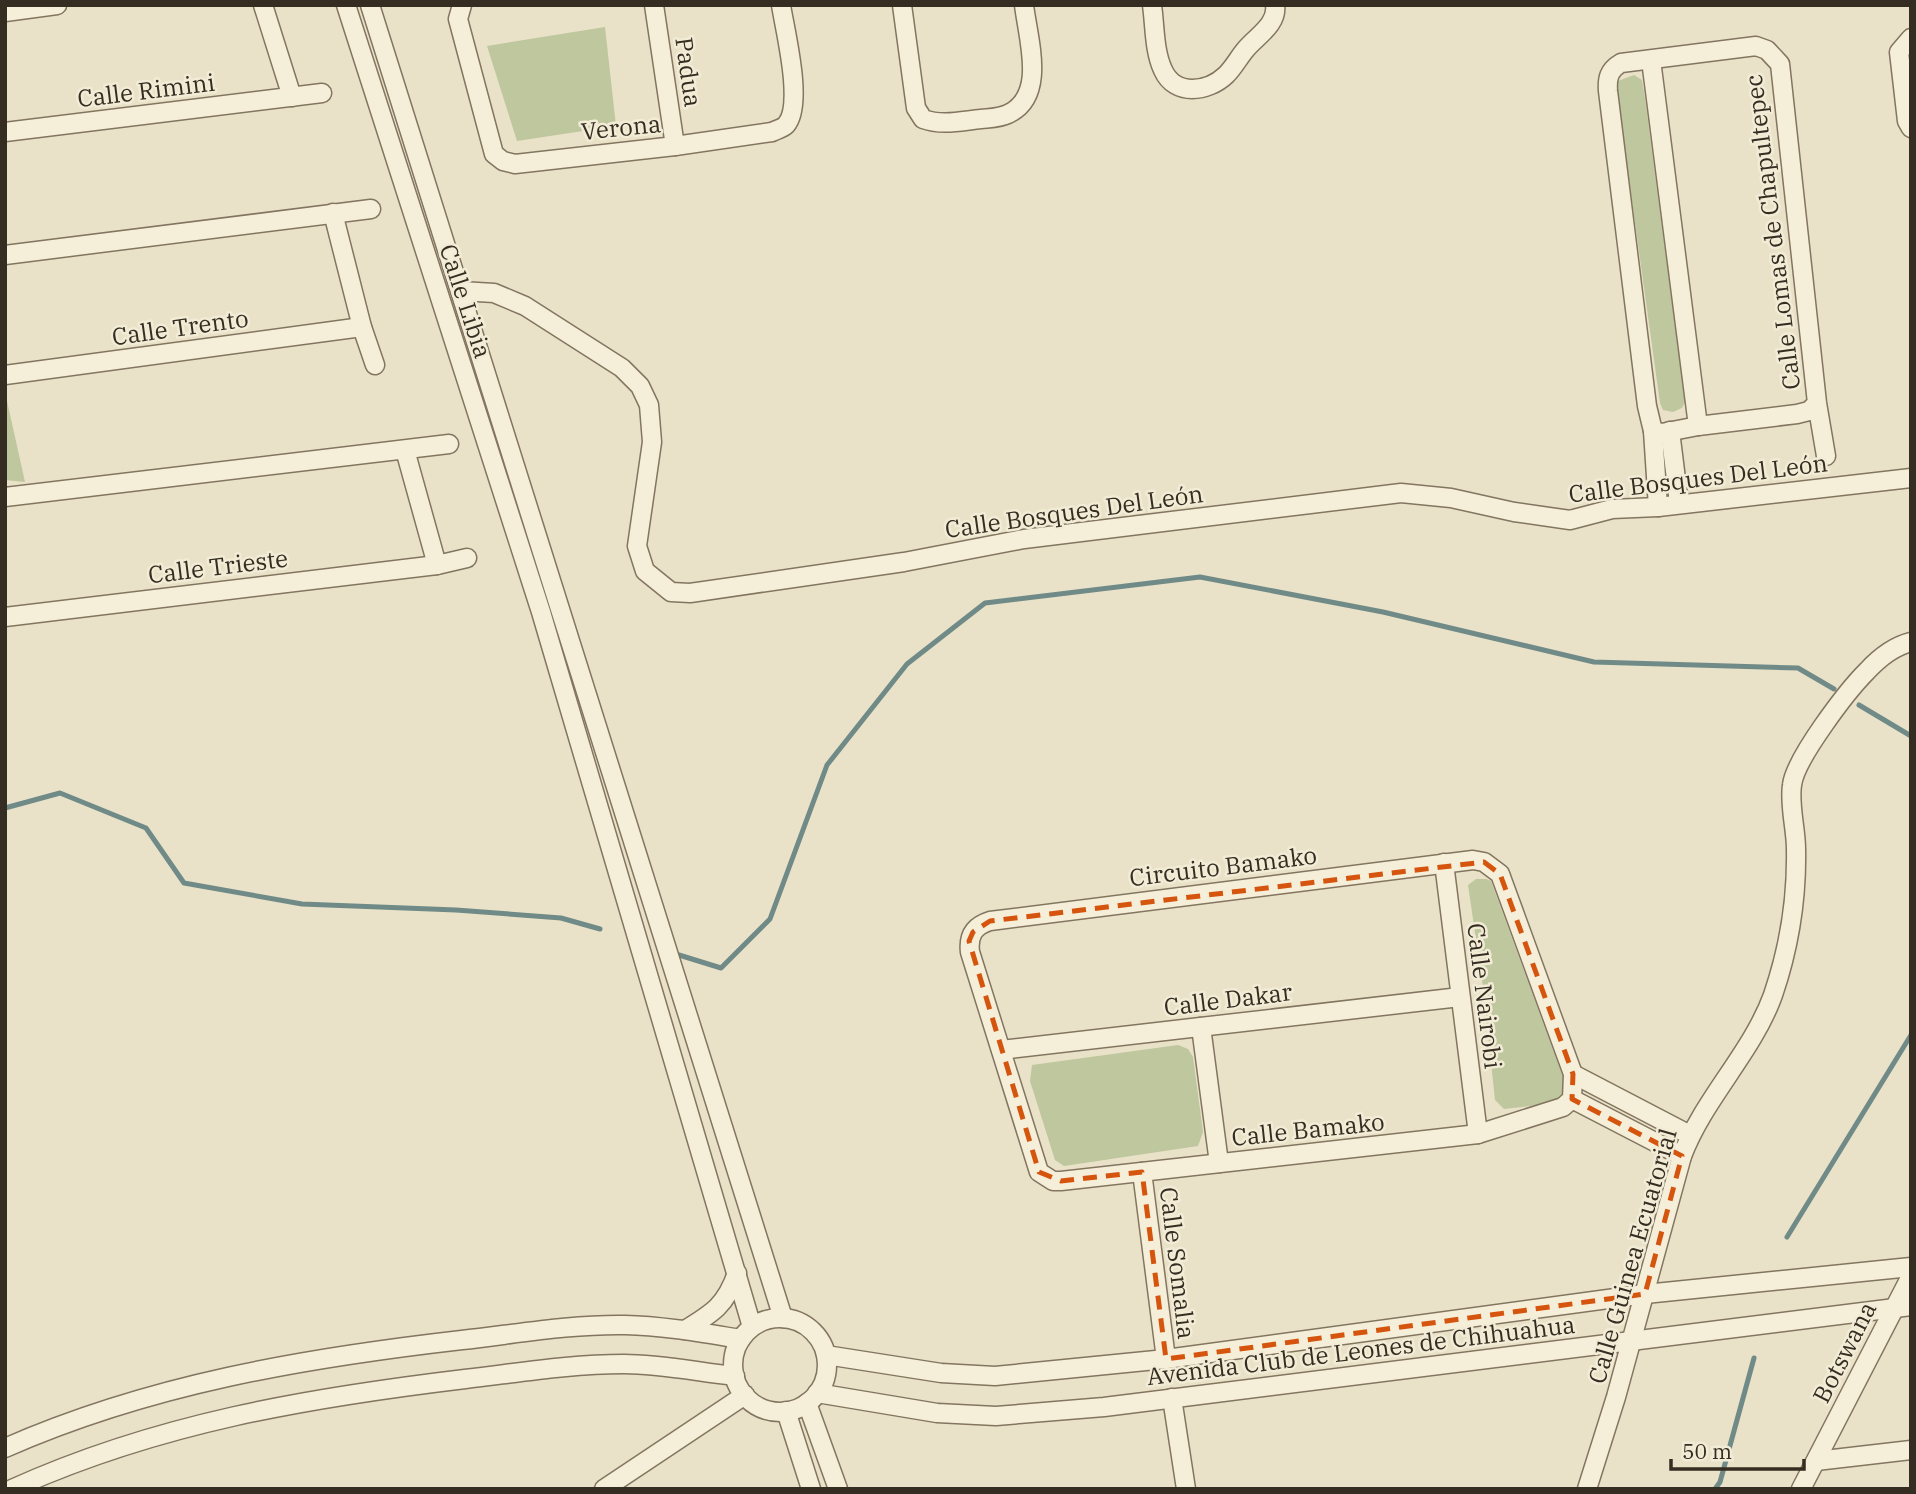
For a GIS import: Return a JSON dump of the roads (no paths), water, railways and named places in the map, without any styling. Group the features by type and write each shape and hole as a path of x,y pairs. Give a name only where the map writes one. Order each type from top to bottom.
{"street":[{"path":"5,12 57,5"},
{"path":"264,5 292,97"},
{"name":"Calle Libia","path":"346,5 541,612 737,1273 747,1333"},
{"name":"Calle Libia","path":"370,5 783,1318"},
{"name":"Verona","path":"462,5 458,19 494,154 515,164 675,146 772,132 786,125 792,114 794,92 781,5"},
{"name":"Padua","path":"654,5 675,146"},
{"path":"902,5 916,108 923,119 935,123 1005,116 1020,107 1033,76 1024,5"},
{"path":"1152,5 1163,69 1176,87 1186,90 1213,84 1227,75 1272,22 1275,5"},
{"path":"1911,38 1899,52 1911,128"},
{"name":"Calle Lomas de Chapultepec","path":"1679,503 1661,431 1647,406 1607,79 1610,72 1621,63 1756,46 1767,50 1780,64 1816,403 1826,456"},
{"path":"1651,60 1698,426"},
{"name":"Calle Rimini","path":"5,132 322,93"},
{"path":"5,255 371,209"},
{"path":"333,213 362,327 375,365"},
{"name":"Calle Bosques Del León","path":"461,291 494,293 525,306 622,368 640,386 649,405 652,442 637,546 645,571 671,592 690,593 890,564 1024,539 1401,493 1451,498 1514,512 1570,520 1612,509 1658,507 1911,478"},
{"name":"Calle Trento","path":"5,375 362,327"},
{"name":"Calle Lomas de Chapultepec","path":"1661,431 1797,414 1809,411 1816,403"},
{"name":"Calle Lomas de Chapultepec","path":"1658,507 1661,431"},
{"path":"5,497 449,444"},
{"path":"405,450 437,565"},
{"name":"Calle Trieste","path":"5,617 437,565 467,558"},
{"name":"Calle Guinea Ecuatorial","path":"1587,1489 1645,1294 1682,1156 1690,1135 1747,1045 1770,1001 1784,964 1795,900 1796,847 1791,785 1815,737 1867,671 1887,654 1911,642"},
{"name":"Circuito Bamako","path":"972,932 980,924 990,921 1444,863 1472,860 1484,862 1500,874 1573,1074"},
{"name":"Calle Nairobi","path":"1444,863 1478,1134"},
{"name":"Calle Bamako","path":"972,932 970,952 1035,1165 1045,1178 1061,1181 1478,1134 1563,1107 1572,1099"},
{"name":"Calle Dakar","path":"1001,1050 1461,997"},
{"path":"1201,1027 1219,1163"},
{"path":"1682,1156 1572,1099 1573,1074 1690,1135"},
{"name":"Calle Somalia","path":"1142,1172 1166,1359"},
{"name":"Avenida Club de Leones de Chihuahua","path":"826,1355 941,1373 995,1376 1166,1359 1645,1294 1911,1267"},
{"path":"685,1330 717,1310 726,1301 737,1273"},
{"name":"Botswana","path":"1801,1489 1902,1307 1911,1276"},
{"name":"Avenida Club de Leones de Chihuahua","path":"812,1398 937,1413 996,1416 1104,1407 1902,1307"},
{"path":"783,1318 798,1321 811,1329 821,1340 826,1355 826,1375 812,1398 786,1411 756,1405 745,1395 735,1377 733,1364 747,1333 767,1320 783,1318"},
{"path":"5,1448 44,1431 152,1395 256,1370 335,1355 574,1327 625,1325 747,1333"},
{"path":"12,1489 58,1468 163,1433 264,1409 354,1392 577,1366 625,1364 735,1377"},
{"path":"604,1489 745,1395"},
{"path":"812,1398 838,1489"},
{"path":"1172,1398 1186,1489"},
{"path":"786,1411 811,1489"},
{"path":"1815,1461 1911,1450"}],"waterway":[{"path":"679,955 721,968 770,919 827,765 907,664 985,603 1200,577 1383,612 1594,662 1798,668 1834,689"},
{"path":"1859,705 1911,736"},
{"path":"5,808 60,793 146,828 184,883 302,904 456,910 561,918 600,929"},
{"path":"1787,1237 1911,1035"},
{"path":"1715,1489 1720,1482 1754,1358"}]}
